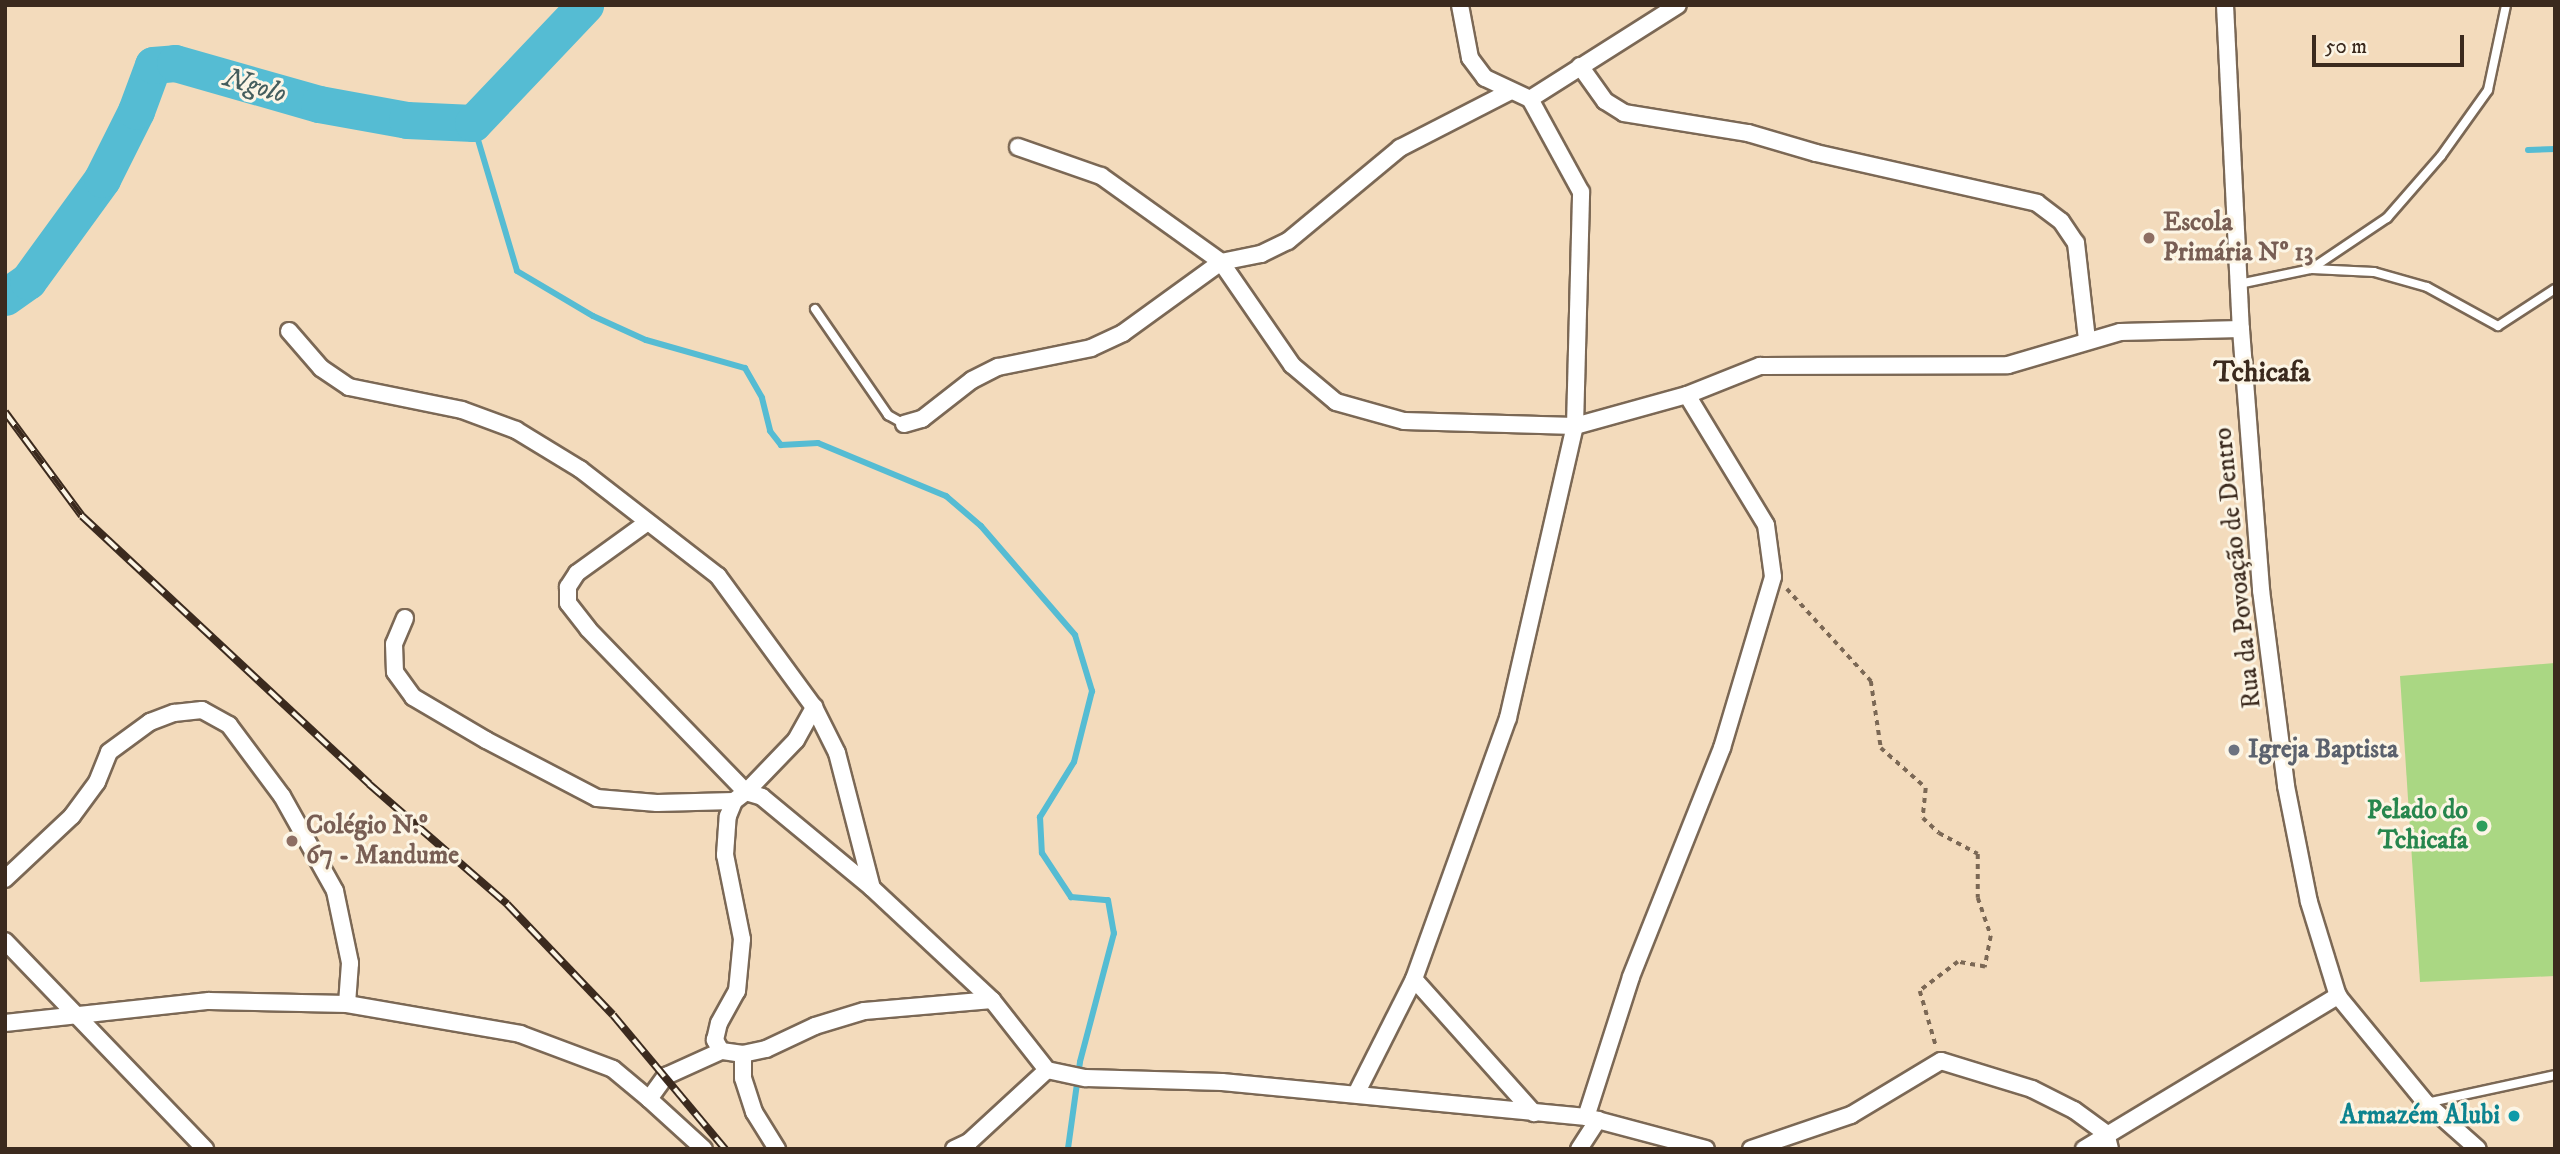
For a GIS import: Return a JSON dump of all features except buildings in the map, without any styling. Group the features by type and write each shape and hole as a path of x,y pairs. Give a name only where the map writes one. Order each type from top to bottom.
{"street":[{"path":"1356,1094 1415,978 1508,718 1575,426 1581,192 1530,99 1508,92 1485,78 1470,58 1460,5"},
{"path":"1530,99 1678,5"},
{"name":"Rua da Povoação de Dentro","path":"2225,5 2241,329 2260,590 2286,786 2309,902 2338,996 2426,1103 2478,1149"},
{"path":"1580,66 1605,101 1624,113 1748,133 1816,153 2037,203 2061,221 2076,243 2087,339"},
{"path":"904,424 922,419 972,380 998,367 1091,348 1123,334 1221,262 1261,254 1288,241 1400,148 1508,92"},
{"path":"1018,147 1101,176 1221,262 1292,365 1336,402 1404,421 1575,426 1687,395 1760,366 2008,365 2039,359 2087,339 2120,332 2241,329"},
{"path":"289,331 321,368 349,387 462,410 516,430 580,469 645,524 718,576 814,707 837,753 872,888"},
{"path":"1580,1149 1592,1119 1631,977 1722,748 1773,577 1766,525 1687,395"},
{"path":"645,524 577,573 568,587 568,603 588,629 740,797"},
{"path":"405,618 394,645 396,672 413,697 486,740 597,797 657,803 762,797 872,888 992,1000 1054,1071 1086,1079 1222,1082 1592,1119 1706,1149"},
{"path":"721,1051 715,1040 719,1023 737,991 742,939 725,855 727,816 740,797 796,740 814,707"},
{"path":"5,879 72,817 97,782 109,752 150,722 202,710 229,725 282,796 335,891 350,963 347,1004"},
{"path":"5,940 76,1018 205,1149"},
{"path":"1415,978 1534,1113"},
{"path":"2084,1149 2108,1141 2338,996"},
{"path":"649,1099 666,1076 721,1051 743,1054 864,1011 992,1000"},
{"path":"5,1023 76,1018 209,1001 347,1004 520,1034 613,1069 704,1149"},
{"path":"743,1054 743,1078 754,1112 777,1149"},
{"path":"1751,1149 1851,1115 1941,1061 2032,1089 2108,1141"},
{"path":"954,1149 968,1142 1054,1071"}],"lane":[{"path":"2311,269 2387,218 2441,156 2488,90 2506,5"},
{"path":"2239,284 2311,269 2374,272 2427,287 2498,326 2555,289"},
{"path":"815,309 888,415 904,424"},
{"path":"2426,1103 2555,1075"}],"path":[{"path":"1773,577 1822,624 1871,681 1881,748 1926,788 1923,818 1939,833 1978,853 1978,898 1991,936 1985,967 1958,962 1920,991 1941,1061"}],"green space":[{"name":"Pelado do Tchicafa","path":"2555,663 2555,976 2420,982 2400,676"}],"waterway":[{"name":"Ngolo","path":"5,297 28,281 102,179 136,111 153,65 175,63 319,104 407,120 473,123 585,5"},
{"path":"473,123 517,271 593,316 646,340 745,368 762,398 770,431 781,445 818,443 946,496 981,526 1075,635 1092,691 1074,762 1040,817 1042,853 1071,897 1108,900 1114,933 1080,1062 1068,1149"},
{"path":"2528,150 2555,149"}],"railway":[{"path":"5,412 82,516 369,784 507,904 613,1015 725,1149"}],"place":[{"name":"Escola Primária Nº 13","path":"2149,238"},
{"name":"Igreja Baptista","path":"2234,750"},
{"name":"Pelado do Tchicafa","path":"2482,826"},
{"name":"Colégio N.º 67 - Mandume","path":"292,841"},
{"name":"Armazém Alubi","path":"2514,1116"}],"district":[{"name":"Tchicafa","path":"2262,373"}]}
